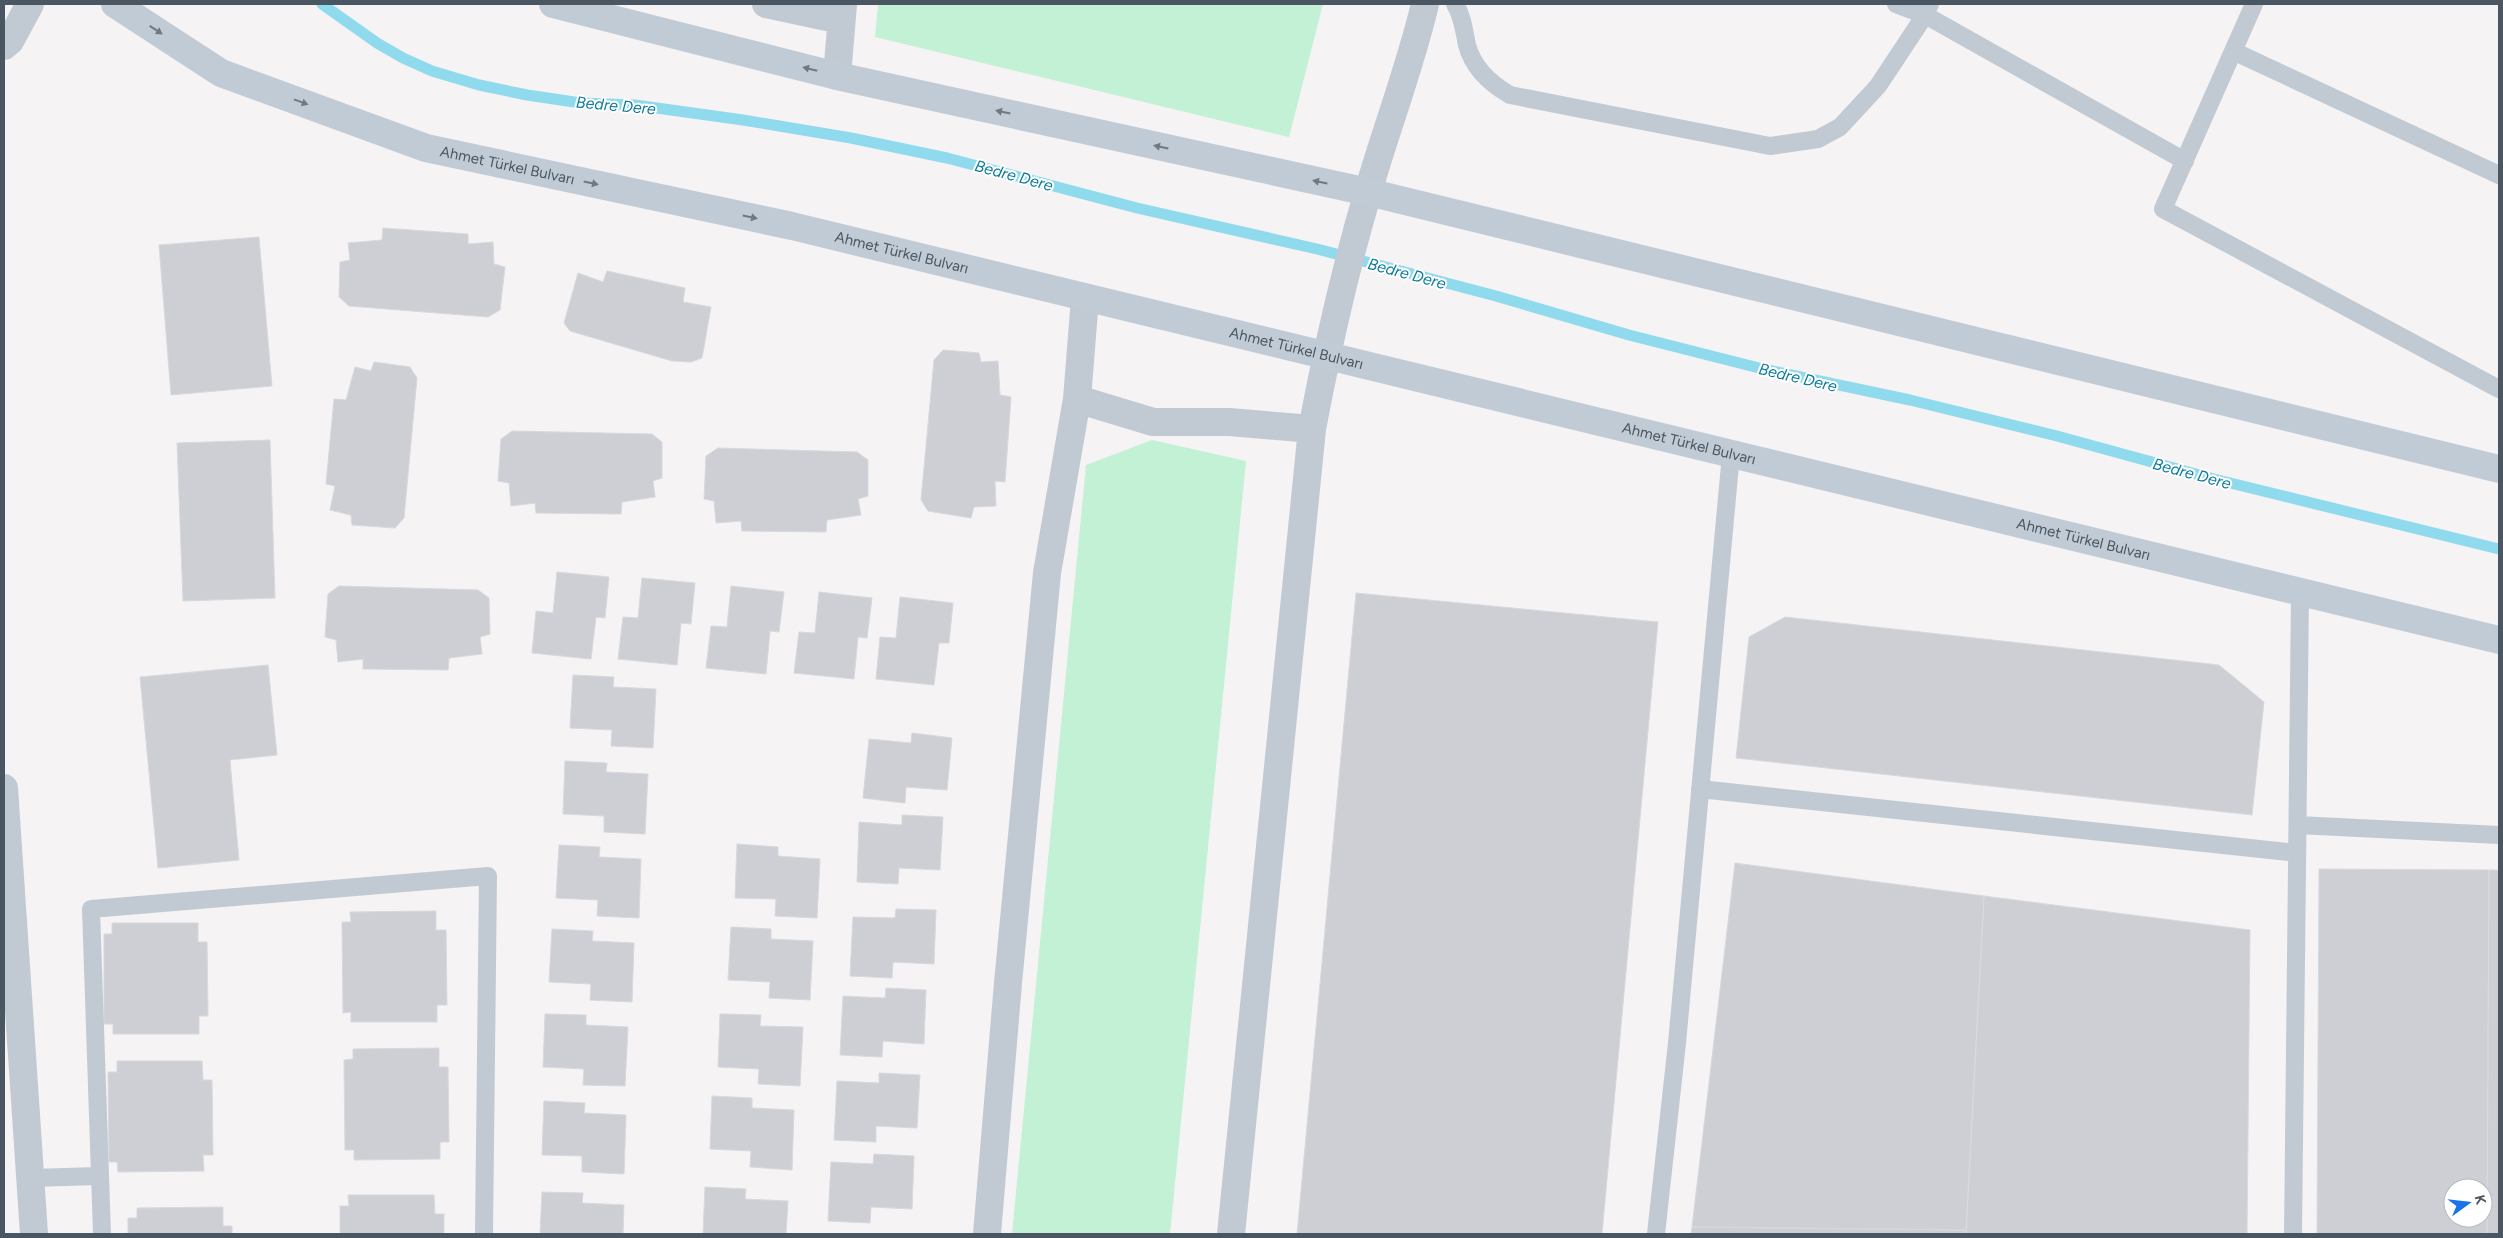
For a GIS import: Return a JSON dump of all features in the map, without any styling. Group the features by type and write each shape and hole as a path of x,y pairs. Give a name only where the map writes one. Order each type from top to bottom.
{"street":[{"path":"4,46 10,41 30,4"},
{"name":"Ahmet Türkel Bulvarı","path":"115,4 221,73 426,148 792,226 2499,640"},
{"path":"553,4 837,76 1368,192 2499,469"},
{"path":"766,4 842,12 837,76"},
{"path":"1231,1234 1312,429 1326,356 1368,192 1426,4"},
{"path":"987,1234 1008,983 1047,573 1077,399 1085,298"},
{"path":"1077,399 1153,422 1229,422 1312,429"},
{"path":"4,788 34,1234"}],"lane":[{"path":"1455,4 1465,27 1467,46 1474,63 1486,77 1510,95 1770,146 1818,139 1840,127 1878,86 1928,9"},
{"path":"1896,4 1928,9 2185,161"},
{"path":"2254,4 2163,209 2499,389"},
{"path":"2233,51 2499,175"},
{"path":"1656,1234 1677,1043 1731,454"},
{"path":"2293,1234 2300,592"},
{"path":"1700,789 2297,853"},
{"path":"2298,824 2499,835"},
{"path":"102,1234 91,909 488,876 484,1234"},
{"path":"31,1178 99,1176"}],"green space":[{"path":"878,4 1323,4 1289,137 875,37"},
{"path":"1152,440 1246,461 1170,1234 1012,1234 1086,465"}],"building":[{"path":"383,228 468,234 468,244 493,242 494,264 505,267 500,310 488,317 349,306 339,297 340,262 350,260 348,243 382,240"},
{"path":"259,237 272,386 171,395 159,245"},
{"path":"607,271 685,288 683,302 711,307 702,358 691,362 672,361 570,331 564,323 578,273 603,282"},
{"path":"943,350 979,353 981,362 998,361 1000,395 1011,397 1005,482 995,481 996,506 974,507 971,518 928,511 921,500 934,360"},
{"path":"374,362 410,367 417,378 404,518 395,528 352,525 351,515 330,510 335,486 326,484 334,399 346,400 355,367 371,371"},
{"path":"512,431 652,434 662,442 662,478 653,481 655,497 622,502 621,514 536,513 535,503 511,506 509,483 498,481 501,439"},
{"path":"270,440 275,598 183,601 177,443"},
{"path":"718,448 857,452 868,460 868,496 858,499 861,515 827,520 826,532 742,531 741,521 716,523 714,501 704,499 706,456"},
{"path":"557,572 609,577 605,618 596,617 591,659 532,653 536,611 553,613"},
{"path":"642,578 695,583 691,624 681,623 677,665 618,659 623,617 638,618"},
{"path":"339,586 478,590 489,598 490,634 480,637 482,654 449,658 448,670 363,669 363,659 338,662 336,640 325,637 328,594"},
{"path":"731,586 784,592 779,632 770,631 766,674 706,668 711,626 727,627"},
{"path":"819,592 872,598 867,638 858,637 854,679 794,673 799,632 815,633"},
{"path":"1356,593 1658,622 1602,1234 1297,1234"},
{"path":"900,597 953,603 949,643 939,643 934,685 876,679 880,637 896,638"},
{"path":"1785,617 2219,665 2264,702 2252,815 1736,758 1749,637"},
{"path":"268,665 277,755 230,760 239,860 158,868 140,677"},
{"path":"573,675 614,677 613,687 656,689 653,748 611,746 612,730 570,728"},
{"path":"912,733 952,738 947,790 906,787 905,803 863,798 869,739 911,743"},
{"path":"565,761 607,763 606,772 648,774 645,834 604,832 604,816 563,814"},
{"path":"902,815 943,817 940,870 899,868 898,884 857,882 859,822 902,825"},
{"path":"737,844 778,847 778,856 820,859 817,918 775,916 776,899 735,898"},
{"path":"559,845 600,847 599,857 641,859 639,918 597,916 598,900 556,898"},
{"path":"1735,863 1984,896 1966,1230 1692,1227"},
{"path":"2319,869 2489,870 2487,1178 2443,1178 2443,1228 2487,1228 2487,1234 2317,1234"},
{"path":"2489,870 2499,870 2499,1234 2487,1234 2487,1228 2493,1228 2493,1178 2487,1178"},
{"path":"1984,896 2250,930 2247,1234 1966,1234"},
{"path":"896,909 936,910 934,964 893,962 892,978 850,976 853,917 895,918"},
{"path":"436,911 436,930 446,930 447,1005 437,1005 437,1022 351,1022 351,1012 343,1013 342,922 351,922 350,912"},
{"path":"112,923 198,923 198,942 207,942 208,1016 199,1016 199,1034 113,1034 113,1024 104,1024 104,934 112,934"},
{"path":"731,927 771,929 771,939 813,941 810,1000 769,998 770,982 728,980"},
{"path":"552,929 593,931 592,941 634,943 632,1002 590,1000 591,984 549,982"},
{"path":"886,988 926,990 924,1044 883,1041 882,1057 840,1055 843,996 885,998"},
{"path":"545,1014 586,1015 586,1025 628,1027 625,1086 583,1085 584,1069 543,1067"},
{"path":"720,1014 761,1015 760,1026 803,1027 800,1086 758,1084 759,1069 718,1067"},
{"path":"439,1048 439,1067 448,1067 449,1142 440,1142 440,1159 354,1160 354,1150 345,1150 344,1060 353,1059 353,1049"},
{"path":"117,1061 202,1061 203,1080 212,1080 213,1155 203,1155 204,1171 118,1172 117,1162 109,1162 108,1072 117,1072"},
{"path":"879,1073 920,1075 917,1128 876,1126 876,1142 834,1140 837,1081 879,1083"},
{"path":"712,1096 752,1098 752,1108 794,1110 792,1170 750,1167 751,1151 710,1149"},
{"path":"544,1101 585,1103 584,1113 626,1115 624,1174 582,1172 582,1156 542,1155"},
{"path":"874,1154 914,1156 912,1209 871,1207 870,1223 828,1221 831,1162 873,1164"},
{"path":"705,1187 746,1189 745,1199 788,1201 786,1234 703,1234"},
{"path":"542,1192 583,1193 582,1203 624,1205 623,1234 540,1234"},
{"path":"348,1195 434,1195 435,1214 444,1214 444,1234 340,1234 340,1206 349,1206"},
{"path":"223,1207 223,1226 232,1226 232,1234 128,1234 128,1218 137,1218 137,1208"},
{"path":"1692,1227 1966,1230 1966,1234 1691,1234"}],"waterway":[{"name":"Bedre Dere","path":"322,4 377,43 403,58 432,71 479,85 527,95 581,103 635,105 743,120 851,138 947,158 1137,208 1317,249 1496,296 1629,335 1763,369 1910,400 2057,436 2214,479 2499,549"}]}
